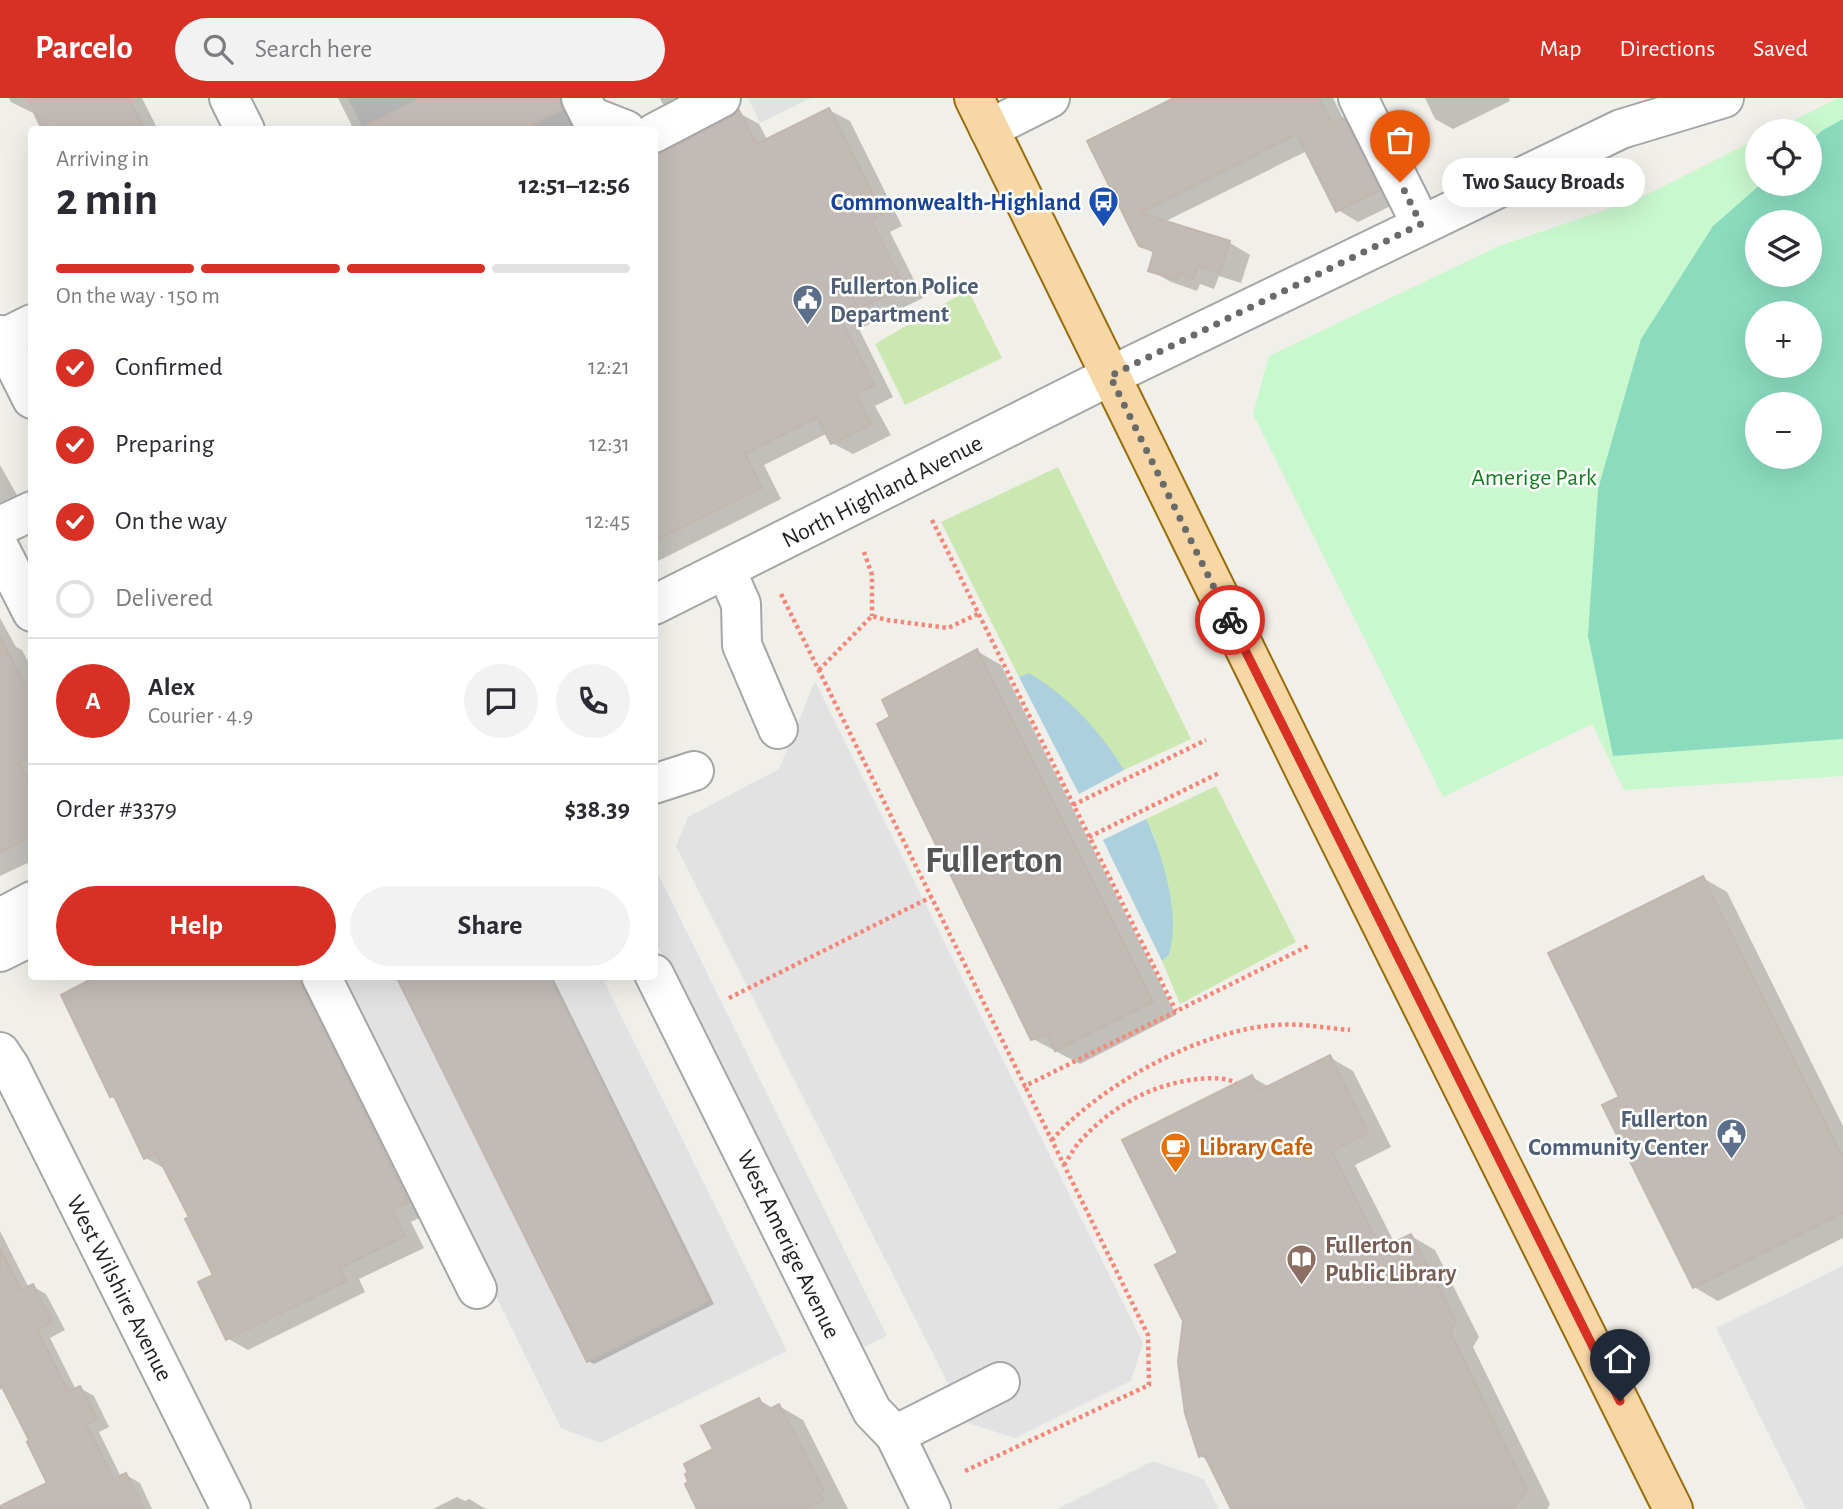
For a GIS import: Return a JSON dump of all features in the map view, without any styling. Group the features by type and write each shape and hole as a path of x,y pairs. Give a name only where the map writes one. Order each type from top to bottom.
{"main road":[{"path":"982,113 1673,1509"}],"street":[{"path":"229,98 243,126"},
{"path":"581,98 590,116 616,126"},
{"path":"658,131 721,98"},
{"path":"982,113 1050,98"},
{"path":"1358,98 1421,224"},
{"path":"1619,113 1663,98"},
{"path":"1619,113 1724,98"},
{"name":"North Highland Avenue","path":"658,603 1110,376 1421,224 1619,113"},
{"path":"11,333 28,386"},
{"path":"0,526 28,513"},
{"path":"0,549 28,604"},
{"path":"726,570 741,604 742,645 778,729"},
{"path":"658,783 694,771"},
{"path":"0,918 28,903"},
{"path":"0,952 28,938"},
{"path":"323,980 477,1289"},
{"name":"West Amerige Avenue","path":"657,980 872,1411 895,1435 932,1509"},
{"name":"West Wilshire Avenue","path":"3,1053 231,1509"},
{"path":"895,1435 1000,1382"}],"path":[{"path":"932,520 1176,1011"},
{"path":"819,670 873,615 872,575 864,552"},
{"path":"781,594 1148,1335 1149,1385 965,1471"},
{"path":"873,615 895,621 948,628 978,614"},
{"path":"1073,805 1206,740"},
{"path":"1089,837 1221,772"},
{"path":"729,998 931,897"},
{"path":"1025,1086 1308,946"},
{"path":"1051,1140 1076,1116 1126,1079 1161,1060 1201,1044 1240,1030 1275,1025 1350,1030"},
{"path":"1063,1165 1093,1128 1136,1097 1188,1080 1220,1079 1236,1083"}],"green space":[{"name":"Amerige Park","path":"1843,98 1843,776 1624,790 1592,724 1443,797 1253,414 1269,356 1499,246 1638,199 1745,145 1745,196 1822,196 1822,119 1796,119"},
{"path":"1843,119 1843,739 1613,756 1588,636 1598,489 1641,339 1713,226 1747,196 1822,196 1822,131"},
{"path":"968,290 1002,358 905,405 875,344"},
{"path":"1058,467 1191,739 1124,770 1093,729 1069,706 1029,673 1019,677 941,522"},
{"path":"1216,786 1296,942 1180,1004 1162,961 1169,955 1155,838 1146,819"}],"shaded area":[{"path":"348,98 562,98 576,126 362,126"},
{"path":"748,98 811,98 760,123"},
{"path":"815,681 1143,1343 1131,1381 1015,1438 968,1423 676,846 688,817 779,769"},
{"path":"658,874 887,1336 858,1350 658,947"},
{"path":"339,980 603,980 787,1351 600,1443 561,1428"},
{"path":"1843,1266 1843,1509 1806,1509 1716,1328"},
{"path":"1153,1461 1204,1479 1219,1509 1057,1509"}],"water":[{"path":"1029,673 1083,716 1124,770 1079,794 1019,677"},
{"path":"1146,819 1161,857 1173,915 1169,955 1162,961 1103,840"}],"building":[{"path":"28,98 129,98 142,126 42,126"},
{"path":"421,98 559,98 562,110 530,126 365,126"},
{"path":"1174,98 1319,98 1332,124 1344,118 1380,190 1336,212 1297,134 1140,213 1230,241 1220,273 1198,266 1194,279 1179,274 1177,280 1148,271 1154,251 1139,246 1087,141"},
{"name":"Fullerton Police Department","path":"829,108 883,214 871,220 904,286 840,318 874,385 856,394 871,424 831,444 817,417 745,454 762,488 658,539 658,154 731,117 739,110 756,144"},
{"path":"0,636 23,683 28,681 28,759 19,763 28,780 28,839 0,852"},
{"path":"977,649 1153,1002 1055,1051 1048,1034 1031,1040 877,724 890,717 882,700"},
{"path":"1703,876 1843,1159 1843,1213 1693,1288 1602,1105 1619,1097 1548,953"},
{"path":"89,980 298,980 408,1202 392,1210 405,1236 340,1268 346,1281 226,1340 198,1282 213,1275 185,1219 189,1217 156,1153 144,1159 114,1096 110,1097 61,995"},
{"path":"398,980 551,980 709,1301 587,1362"},
{"name":"Fullerton Public Library","path":"1330,1055 1368,1133 1332,1151 1381,1249 1411,1234 1456,1322 1450,1332 1527,1490 1513,1509 1231,1509 1204,1454 1199,1457 1185,1413 1178,1362 1183,1321 1155,1265 1178,1253 1122,1140 1252,1075 1260,1090"},
{"path":"0,1249 21,1290 33,1284 52,1322 37,1330 68,1392 80,1386 97,1419 86,1424 113,1479 126,1473 144,1509 0,1509 0,1506 47,1483 0,1383"},
{"path":"759,1398 766,1411 779,1404 824,1491 820,1493 823,1500 804,1509 697,1509 685,1484 688,1482 685,1474 688,1473 684,1464 713,1449 701,1426"}],"way so far":[{"path":"1230,620 1110,376 1421,224 1400,182"}],"place":[{"name":"Two Saucy Broads","path":"1400,182"},
{"name":"Commonwealth-Highland","path":"1104,229"},
{"name":"Fullerton Police Department","path":"807,327"},
{"name":"Fullerton Community Center","path":"1731,1160"},
{"name":"Library Cafe","path":"1176,1174"},
{"name":"Fullerton Public Library","path":"1302,1286"}],"district":[{"name":"Fullerton","path":"994,859"}],"route":[{"path":"1230,620 1620,1401"}]}
